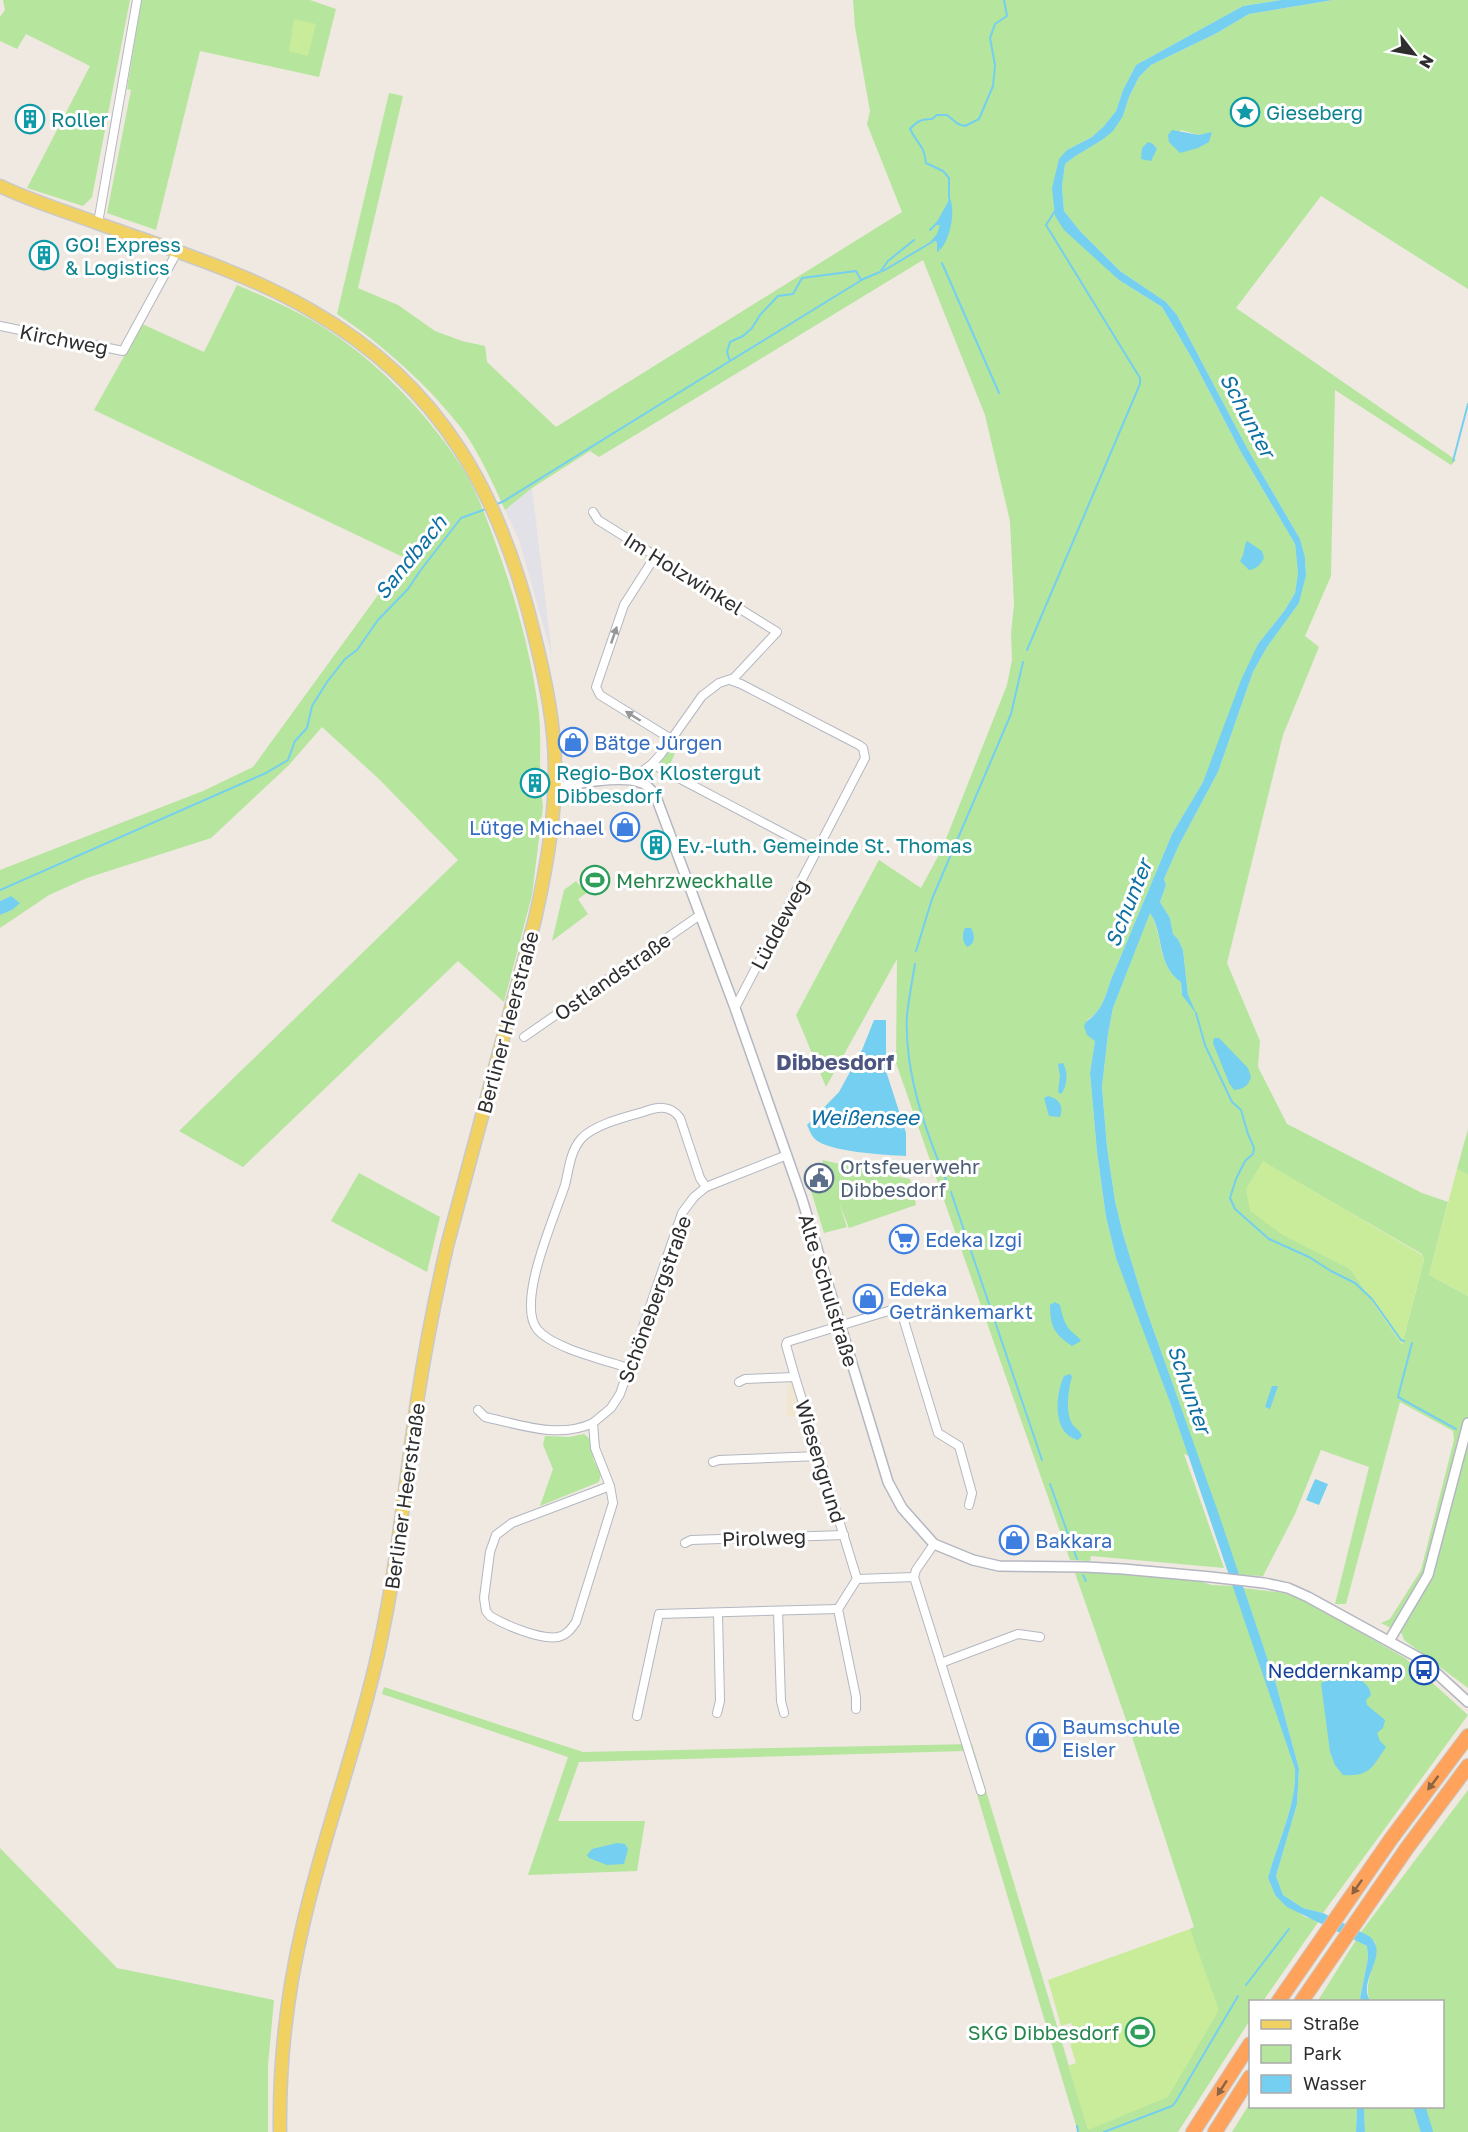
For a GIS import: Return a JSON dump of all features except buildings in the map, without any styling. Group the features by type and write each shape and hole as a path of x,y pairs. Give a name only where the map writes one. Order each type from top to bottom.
{"highway":[{"path":"1279,2000 1391,1839 1468,1736"},
{"path":"1301,2000 1407,1848 1468,1766"},
{"path":"1193,2132 1249,2047"},
{"path":"1215,2132 1249,2080"}],"main road":[{"name":"Berliner Heerstraße","path":"0,186 244,277 312,310 375,354 398,374 438,418 466,456 489,498 528,604 543,669 551,718 555,788 545,869 535,919 459,1200 437,1291 417,1402 398,1545 379,1651 357,1737 310,1896 295,1962 282,2044 280,2132"}],"street":[{"path":"98,223 137,0"},
{"name":"Kirchweg","path":"0,326 123,351 177,252"},
{"name":"Im Holzwinkel","path":"592,512 598,520 777,632 730,680"},
{"path":"656,555 624,605 596,687 600,695 671,739"},
{"path":"555,788 595,782 633,780 652,764 702,696 719,683 730,680"},
{"name":"Lüddeweg","path":"730,680 859,745 863,748 865,758 735,1008"},
{"path":"652,764 817,851"},
{"name":"Alte Schulstraße","path":"633,780 646,785 656,797 735,1008 810,1223 888,1482 902,1508 934,1544 985,1564 1086,1567 1211,1577 1277,1586 1297,1592 1421,1659 1468,1702"},
{"name":"Ostlandstraße","path":"524,1037 700,915"},
{"path":"628,1368 549,1340 538,1330 531,1317 532,1294 545,1238 564,1189 567,1170 575,1148 589,1131 658,1107 665,1108 680,1118 700,1178 706,1186"},
{"name":"Schönebergstraße","path":"478,1410 485,1417 561,1432 575,1430 593,1423 604,1415 616,1401 682,1213 706,1186 787,1155"},
{"path":"839,1325 894,1307 901,1311 938,1433 959,1446 972,1493 969,1505"},
{"name":"Wiesengrund","path":"839,1325 787,1342 786,1345 857,1579"},
{"path":"739,1382 745,1379 795,1377"},
{"path":"593,1423 595,1448 610,1486 613,1503 576,1622 565,1634 557,1637 539,1635 497,1621 490,1616 486,1611 483,1598 492,1543 496,1535 506,1526 610,1486"},
{"path":"1389,1641 1428,1575 1467,1429"},
{"path":"713,1462 819,1456"},
{"name":"Pirolweg","path":"685,1543 691,1540 844,1535"},
{"path":"934,1544 916,1570 914,1577 981,1791"},
{"path":"856,1709 856,1697 838,1609 857,1579 914,1577"},
{"path":"637,1716 659,1614 838,1609"},
{"path":"778,1611 781,1701 784,1713"},
{"path":"717,1713 720,1701 718,1613"},
{"path":"941,1663 1018,1634 1040,1637"}],"shaded area":[{"path":"532,488 552,656 519,540 505,510"},
{"path":"788,1381 792,1381 802,1416 786,1416"}],"green space":[{"path":"3,0 130,0 92,197 83,206 27,188 90,66 26,34 17,49 0,41 0,17 5,10"},
{"path":"141,0 310,0 336,9 319,77 200,51 156,230 107,213 131,90 127,89"},
{"path":"853,0 1281,0 1243,6 1136,65 1123,90 1116,111 1104,126 1092,137 1067,150 1055,216 1119,280 1162,307 1194,362 1242,454 1295,544 1298,573 1295,593 1285,610 1258,644 1203,782 1172,834 1102,1004 1087,1020 1095,1041 1090,1073 1097,1152 1106,1217 1116,1258 1189,1456 1184,1454 1224,1568 1091,1556 1090,1561 1070,1560 896,1063 897,959 826,1087 796,1015 879,860 921,888 942,849 1007,685 1012,660 1011,633 1014,605 1010,521 985,415 923,260 599,457 590,451 532,488 505,510 474,447 449,413 404,367 337,314 389,93 403,96 358,288 398,305 435,331 462,341 485,346 487,362 556,427 902,212 867,124 870,111 855,27"},
{"path":"1333,0 1468,0 1468,289 1321,196 1236,308 1456,460 1451,465 1335,390 1331,576 1305,636 1319,647 1283,735 1227,963 1260,1041 1258,1067 1287,1124 1422,1193 1448,1202 1429,1275 1468,1296 1468,1688 1404,1640 1402,1634 1381,1623 1390,1619 1421,1570 1454,1440 1453,1431 1400,1402 1346,1604 1335,1604 1369,1467 1321,1450 1295,1514 1263,1576 1239,1575 1146,1309 1115,1201 1107,1147 1102,1087 1113,1008 1150,912 1164,959 1173,975 1181,982 1182,995 1188,995 1183,950 1173,934 1170,918 1160,902 1166,885 1164,879 1179,845 1218,772 1253,672 1267,647 1299,603 1306,576 1305,557 1300,539 1247,448 1177,315 1166,302 1120,271 1080,231 1064,211 1062,187 1065,164 1102,140 1123,116 1139,77 1151,65 1217,33 1249,14","holes":["1180,130 1199,135 1212,133 1180,153","1263,1162 1422,1254 1424,1260 1402,1345 1351,1270"]},
{"path":"294,19 316,24 308,56 289,51"},
{"path":"237,285 302,315 356,351 408,398 439,434 465,472 481,505 501,559 526,642 539,718 540,781 543,806 532,895 504,1002 458,961 243,1167 179,1131 458,860 379,779 322,727 288,766 211,838 87,878 49,895 0,928 0,915 12,910 11,896 0,901 0,870 203,791 253,767 405,558 94,410 142,324 204,352"},
{"path":"667,750 675,753 669,767 673,770 672,773 661,764"},
{"path":"576,881 580,886 585,882 591,890 578,899 588,914 552,941 564,890"},
{"path":"1468,1129 1468,1175 1457,1169"},
{"path":"822,1160 910,1179 916,1205 849,1228 839,1203 847,1227 824,1233 811,1191 831,1184"},
{"path":"1263,1161 1422,1255 1424,1260 1402,1345 1351,1270 1283,1235 1250,1211 1246,1189"},
{"path":"1457,1169 1468,1175 1468,1296 1429,1275"},
{"path":"359,1173 440,1217 427,1272 331,1221"},
{"path":"584,1434 590,1439 594,1461 601,1474 599,1482 540,1506 553,1469 543,1445 545,1436 569,1437"},
{"path":"1101,1572 1234,1586 1295,1769 1290,1810 1268,1878 1275,1895 1305,1917 1319,1921 1264,2000 1249,2000 1249,2022 1178,2132 1078,2132 964,1751 579,1762 558,1821 645,1821 637,1871 528,1875 568,1757 382,1694 384,1687 583,1752 972,1744 1088,2129 1190,1929 1194,1927 1075,1573"},
{"path":"1243,1588 1284,1593 1311,1604 1405,1658 1468,1715 1323,1913 1303,1908 1283,1895 1276,1876 1297,1804 1299,1769 1276,1684"},
{"path":"1468,1790 1468,2132 1365,2132 1364,2108 1444,2108 1444,2000 1370,2000 1368,1987 1376,1949 1375,1942 1361,1932"},
{"path":"0,1848 117,1968 274,2000 268,2065 268,2132 0,2132"},
{"name":"SKG Dibbesdorf","path":"1190,1929 1219,2010 1168,2097 1088,2130 1068,2066 1076,2063 1070,2044 1077,2042 1071,2023 1061,2026 1048,1980"},
{"path":"1356,1940 1367,1946 1368,1958 1360,1997 1362,2000 1318,2000"},
{"path":"1249,2105 1249,2108 1357,2108 1356,2132 1232,2132"}],"water":[{"path":"1281,0 1333,0 1249,14 1217,33 1151,65 1139,77 1123,116 1113,131 1065,164 1062,187 1064,211 1080,231 1120,271 1166,302 1177,315 1247,448 1300,539 1305,557 1306,576 1299,603 1267,647 1253,672 1218,772 1179,845 1164,879 1166,885 1160,902 1170,918 1173,934 1183,950 1188,995 1197,1015 1182,995 1181,982 1168,967 1150,913 1113,1008 1102,1087 1107,1147 1115,1201 1123,1234 1146,1309 1276,1684 1299,1769 1297,1804 1276,1876 1283,1895 1303,1908 1323,1913 1369,1936 1374,1942 1376,1955 1367,1985 1370,2000 1360,1998 1368,1958 1367,1946 1287,1907 1275,1895 1268,1878 1290,1810 1295,1769 1171,1405 1116,1258 1106,1217 1097,1152 1090,1073 1095,1041 1087,1035 1084,1026 1104,1000 1172,834 1203,782 1241,680 1258,644 1285,610 1295,593 1298,573 1295,544 1242,454 1194,362 1162,307 1119,280 1064,230 1055,216 1052,188 1059,159 1067,150 1092,137 1104,126 1116,111 1123,90 1136,65 1243,6"},
{"path":"1172,130 1199,135 1212,132 1209,142 1180,153 1169,142 1168,135"},
{"path":"1148,142 1157,149 1151,161 1141,159 1142,148"},
{"path":"949,196 952,208 951,223 947,239 940,250 936,241 930,242 937,234 940,225 935,225"},
{"path":"1247,541 1262,551 1264,558 1258,566 1249,570 1240,561"},
{"path":"11,896 20,903 12,910 0,915 0,901"},
{"path":"965,928 971,928 974,936 972,944 967,947 963,938"},
{"name":"Weißensee","path":"874,1020 886,1020 886,1071 906,1133 906,1156 830,1147 814,1138 807,1125 839,1092 862,1050"},
{"path":"1214,1038 1219,1038 1248,1068 1251,1077 1243,1088 1234,1090 1229,1083 1213,1043"},
{"path":"1063,1063 1066,1078 1061,1094 1058,1092 1060,1076 1058,1064"},
{"path":"1048,1096 1060,1103 1060,1117 1049,1116 1044,1098"},
{"path":"1055,1302 1060,1305 1063,1318 1070,1330 1081,1341 1072,1346 1057,1333 1052,1324 1050,1305"},
{"path":"1070,1374 1072,1377 1068,1408 1070,1420 1082,1436 1078,1440 1064,1430 1058,1413 1061,1384 1064,1376"},
{"path":"1272,1386 1278,1386 1270,1409 1265,1407"},
{"path":"1315,1479 1328,1484 1319,1505 1306,1500"},
{"path":"1352,1671 1370,1690 1371,1695 1366,1700 1367,1705 1385,1720 1383,1728 1377,1733 1380,1741 1386,1747 1370,1769 1359,1774 1343,1775 1335,1765 1330,1752 1321,1683"},
{"path":"617,1843 625,1844 628,1849 624,1864 607,1865 587,1855 592,1849"},
{"path":"1357,2108 1364,2108 1365,2132 1356,2132"}],"waterway":[{"name":"Sandbach","path":"949,197 949,178 943,171 926,163 922,148 910,129 920,121 932,119 937,115 947,115 958,124 965,126 979,119 993,86 995,65 990,38 995,24 1007,16 1004,0"},
{"path":"1027,650 1140,384 1140,378 1046,225 1055,211"},
{"name":"Sandbach","path":"930,230 937,223"},
{"name":"Sandbach","path":"495,505 730,361 727,352 730,342 743,336 752,328 760,315 778,296 793,294 802,278 856,271 861,280 880,272 888,261 914,240"},
{"path":"938,241 938,251"},
{"path":"883,271 932,242"},
{"path":"942,263 999,393"},
{"path":"730,361 860,281"},
{"path":"1453,461 1468,404"},
{"name":"Sandbach","path":"0,890 266,773 288,760 295,741 307,728 312,706 345,659 357,650 378,620 408,589 461,518 486,509"},
{"path":"916,951 932,899 1011,714 1023,662"},
{"path":"915,964 907,1015 909,1058 924,1121 947,1182"},
{"path":"1196,1013 1205,1045 1232,1102 1241,1110 1254,1148 1253,1154 1245,1161 1236,1179 1230,1198 1235,1209 1269,1239 1309,1257 1355,1283 1372,1299 1404,1341"},
{"path":"951,1192 1042,1460"},
{"path":"1412,1343 1398,1397 1456,1429"},
{"path":"1050,1484 1077,1559"},
{"path":"1083,1575 1086,1581"},
{"path":"1246,1985 1289,1929"},
{"path":"1104,2132 1175,2103 1238,1996"},
{"path":"1420,2108 1427,2132"},
{"path":"1077,2126 1078,2132"}],"place":[{"name":"Gieseberg","path":"1245,112"},
{"name":"Roller","path":"30,119"},
{"name":"GO! Express & Logistics","path":"44,255"},
{"name":"Bätge Jürgen","path":"573,742"},
{"name":"Regio-Box Klostergut Dibbesdorf","path":"535,783"},
{"name":"Lütge Michael","path":"625,827"},
{"name":"Ev.-luth. Gemeinde St. Thomas","path":"656,845"},
{"name":"Mehrzweckhalle","path":"595,880"},
{"name":"Ortsfeuerwehr Dibbesdorf","path":"819,1178"},
{"name":"Edeka Izgi","path":"904,1239"},
{"name":"Edeka Getränkemarkt","path":"868,1299"},
{"name":"Bakkara","path":"1014,1540"},
{"name":"Neddernkamp","path":"1424,1670"},
{"name":"Baumschule Eisler","path":"1041,1737"},
{"name":"SKG Dibbesdorf","path":"1140,2032"}],"district":[{"name":"Dibbesdorf","path":"835,1061"}],"water label":[{"name":"Schunter","path":"1248,415"},
{"name":"Schunter","path":"1128,903"},
{"name":"Schunter","path":"1190,1389"}]}
